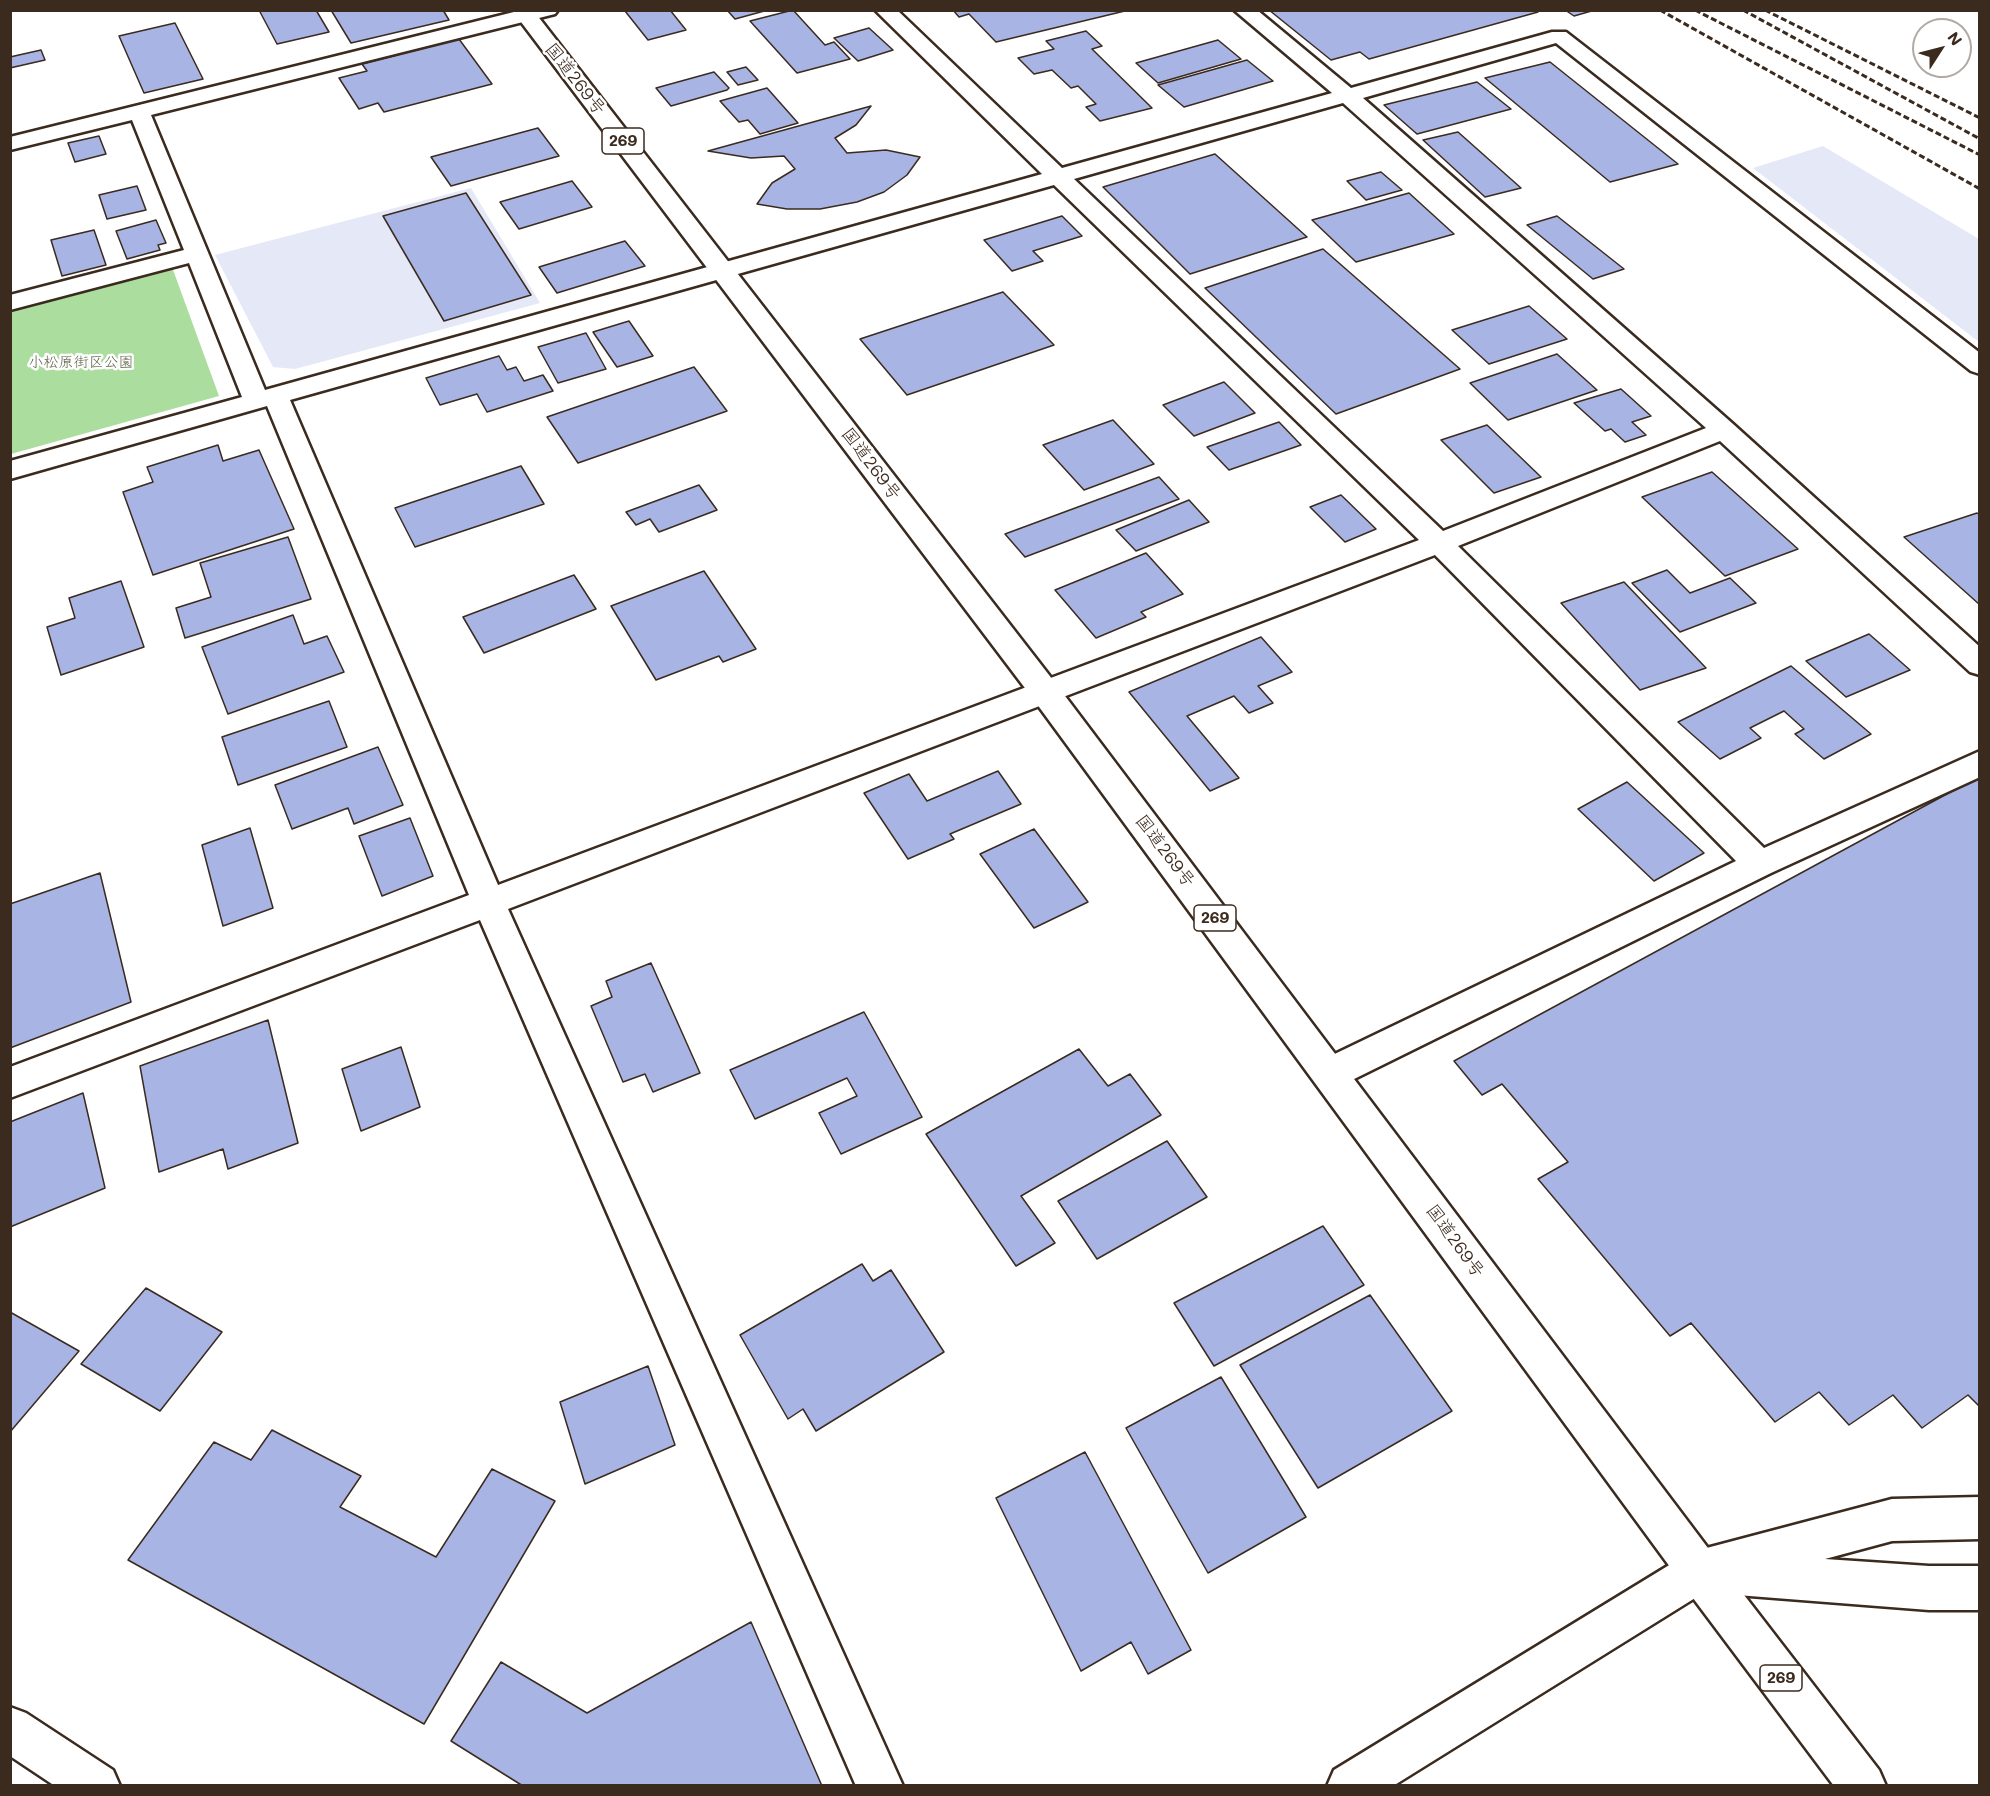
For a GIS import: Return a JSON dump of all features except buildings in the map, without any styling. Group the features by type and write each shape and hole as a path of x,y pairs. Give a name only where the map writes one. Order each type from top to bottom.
{"main road":[{"path":"10,144 140,114 524,13 548,10"},
{"path":"885,10 1439,543 1760,864"},
{"path":"1244,10 1347,95 1724,430 1980,664"},
{"name":"国道269号","path":"524,13 1045,692 1331,1073 1699,1571 1863,1785"},
{"path":"10,470 724,271 1056,175 1560,36 1980,366"},
{"path":"140,114 197,254 266,397 880,1785"},
{"path":"10,303 197,254"},
{"path":"10,1083 1439,543 1724,430"},
{"path":"1331,1073 1760,864 1980,764"},
{"path":"1350,1785 1699,1571 1892,1520 1980,1518"},
{"path":"1699,1571 1929,1588 1980,1588"},
{"path":"10,1729 97,1785"}],"shaded area":[{"path":"1823,146 1979,239 1979,342 1753,168"},
{"path":"471,188 540,303 295,369 273,367 215,255"}],"green space":[{"name":"小松原街区公園","path":"172,267 219,396 11,454 11,309"}],"railway":[{"path":"1660,10 1980,189"},
{"path":"1695,10 1980,155"},
{"path":"1743,10 1980,139"},
{"path":"1765,10 1980,118"}]}
